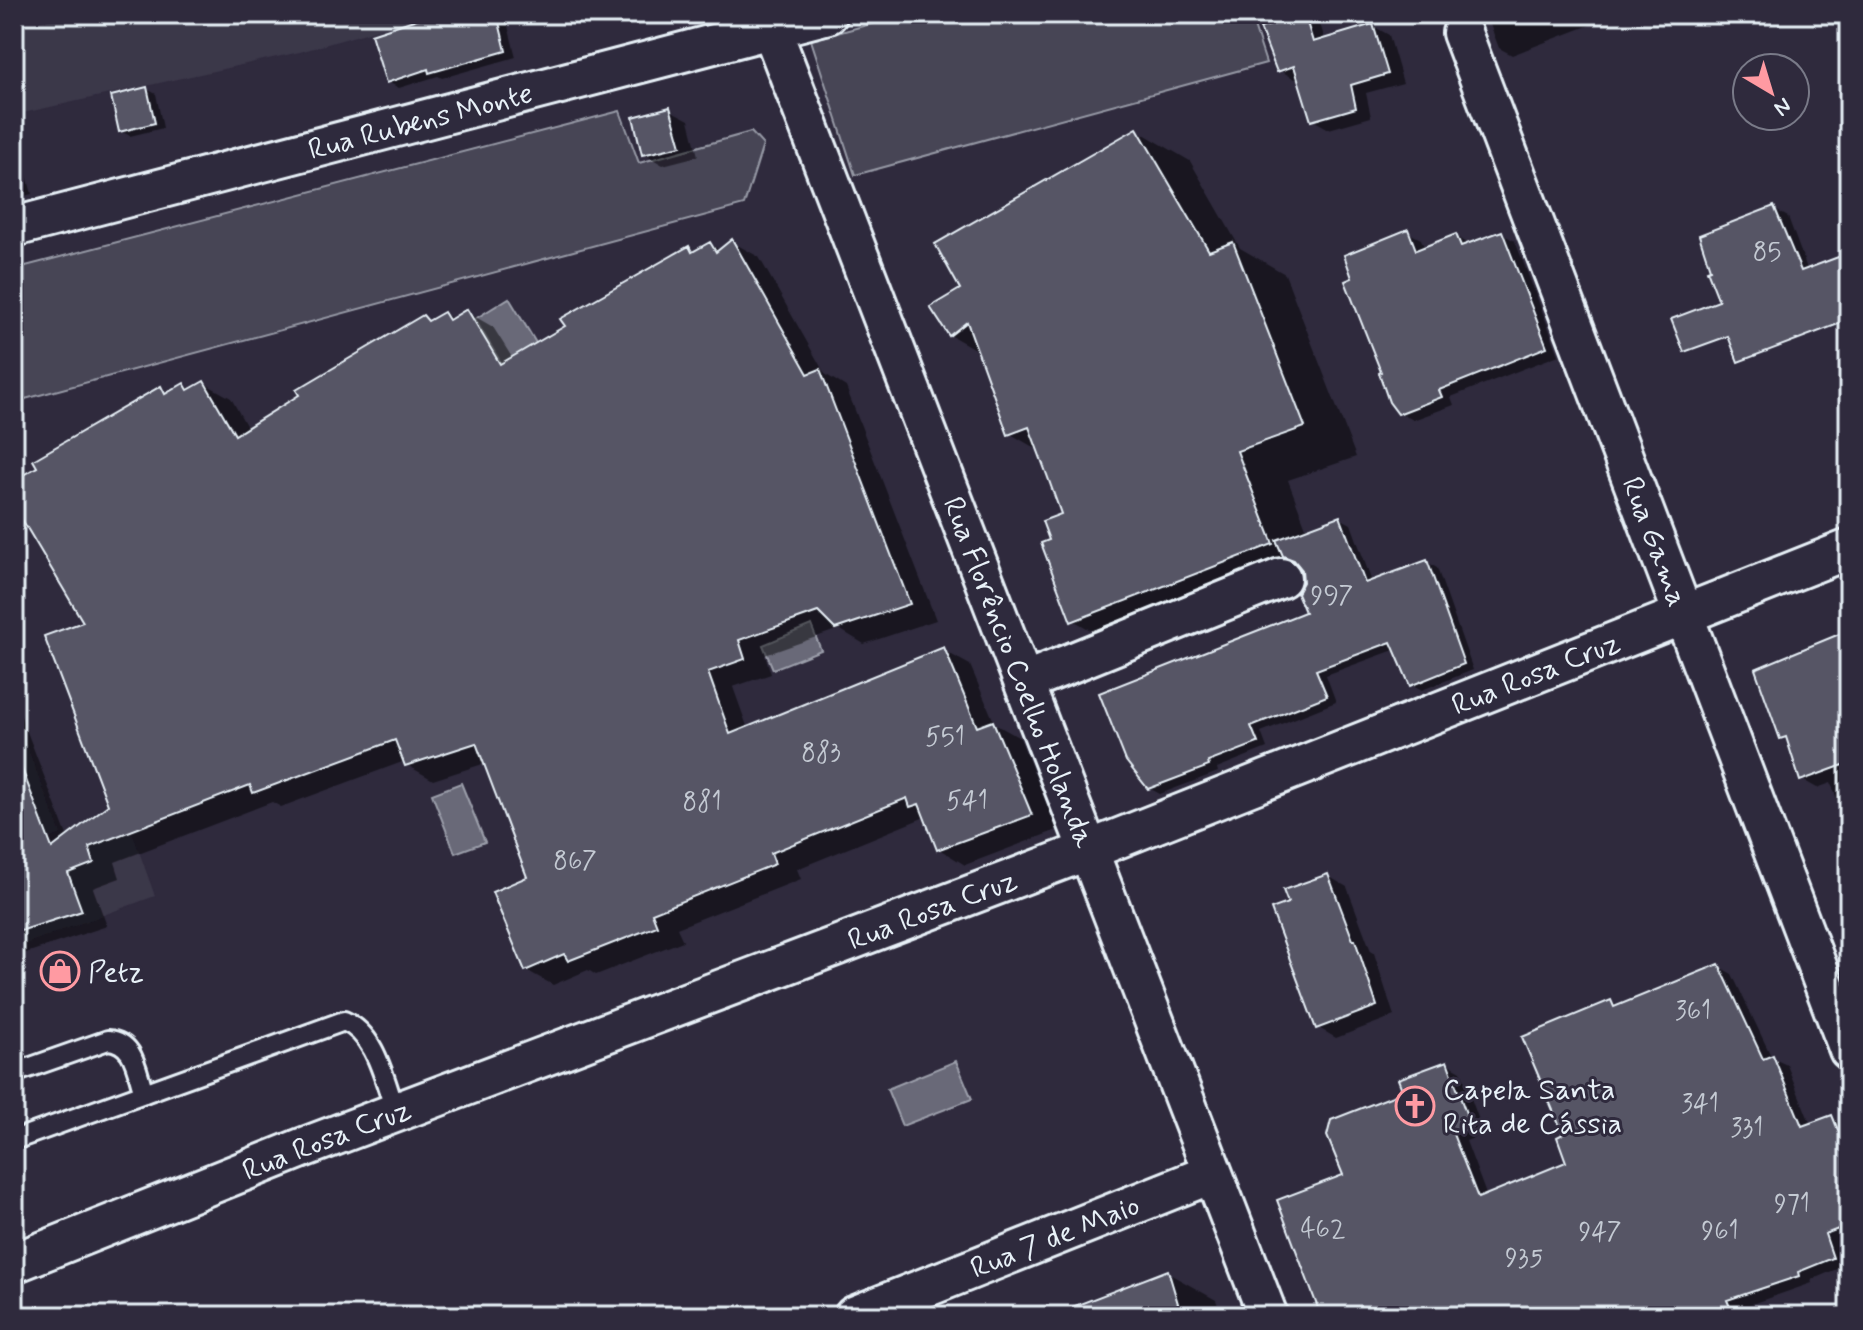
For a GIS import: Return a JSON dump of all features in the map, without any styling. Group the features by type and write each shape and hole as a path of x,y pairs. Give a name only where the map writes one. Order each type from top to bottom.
{"street":[{"name":"Rua Rubens Monte","path":"14,227 828,14"},
{"name":"Rua Gama","path":"1462,23 1849,1050"},
{"name":"Rua Florêncio Coelho Holanda","path":"771,28 1268,1316"},
{"name":"Rua Rosa Cruz","path":"14,1263 396,1112 1089,850 1849,549"},
{"path":"1024,682 1281,578"},
{"name":"Rua 7 de Maio","path":"854,1316 1211,1174"}],"lane":[{"path":"14,1140 344,1021 357,1027 369,1042 396,1112"},
{"path":"14,1073 108,1040 120,1041 128,1047 144,1093"}],"shaded area":[{"path":"77,14 431,14 300,52 14,115 14,27"},
{"path":"908,14 1250,14 1266,63 855,175 811,40"},
{"path":"620,111 639,163 751,132 763,145 744,205 14,402 14,269"},
{"path":"14,714 61,834 14,853"},
{"path":"132,832 155,896 14,948 14,875"}],"water":[{"path":"509,298 539,348 505,369 475,319"},
{"path":"811,625 821,650 773,669 763,645"},
{"path":"461,783 485,842 455,853 432,794"},
{"path":"956,1061 972,1099 902,1126 887,1089"}],"building":[{"path":"432,14 497,14 506,51 429,73 428,69 386,83 371,34"},
{"path":"1305,16 1313,42 1373,24 1388,74 1351,85 1356,108 1311,121 1294,66 1277,72 1260,28"},
{"path":"147,87 155,123 119,132 111,96"},
{"path":"670,107 681,146 642,155 633,117"},
{"path":"1137,128 1209,251 1233,242 1305,427 1237,451 1273,544 1071,622 1041,543 1049,540 1042,521 1061,514 1047,475 1029,427 1008,435 967,322 949,336 930,307 960,289 935,244"},
{"path":"1774,206 1801,271 1849,253 1849,320 1738,362 1728,336 1684,352 1671,319 1719,301 1707,270 1710,269 1699,235"},
{"path":"1408,229 1416,250 1456,234 1461,246 1502,231 1547,347 1439,390 1442,397 1398,414 1389,402 1381,372 1345,281 1352,278 1344,255"},
{"path":"732,239 808,374 820,369 910,604 835,629 818,612 739,640 745,659 708,672 730,734 944,647 977,727 993,721 1032,815 937,850 919,804 910,807 907,798 771,853 775,864 652,913 657,926 568,961 564,954 525,971 492,892 527,877 476,743 405,766 395,740 253,793 250,785 89,847 94,863 68,873 82,911 14,933 14,757 17,756 52,848 108,805 44,636 83,622 14,506 14,480 37,467 33,460 161,386 165,394 184,383 188,390 204,381 235,435 299,395 296,390 423,315 428,321 444,312 449,320 467,309 500,364 565,326 560,319 689,246 692,252 710,242 716,252"},
{"path":"1340,516 1365,583 1427,560 1464,664 1410,686 1391,642 1316,670 1327,696 1251,726 1258,743 1148,789 1126,761 1099,693 1305,612 1297,593 1303,582 1302,570 1294,560 1283,556 1276,540"},
{"path":"1849,630 1849,763 1800,781 1786,737 1780,739 1755,669"},
{"path":"1328,874 1377,1006 1316,1029 1271,909 1288,903 1283,890"},
{"path":"1719,964 1763,1059 1773,1055 1802,1126 1832,1115 1849,1157 1849,1225 1825,1234 1833,1258 1798,1272 1799,1276 1727,1300 1734,1316 1321,1316 1277,1200 1343,1175 1327,1136 1331,1120 1403,1092 1398,1079 1447,1061 1471,1127 1453,1134 1478,1198 1566,1162 1557,1137 1563,1134 1522,1037 1611,1000 1614,1007"},
{"path":"1168,1270 1179,1307 1158,1316 1060,1316 1059,1312"}],"place":[{"name":"Petz","path":"60,971"},
{"name":"Capela Santa Rita de Cássia","path":"1415,1106"}]}
